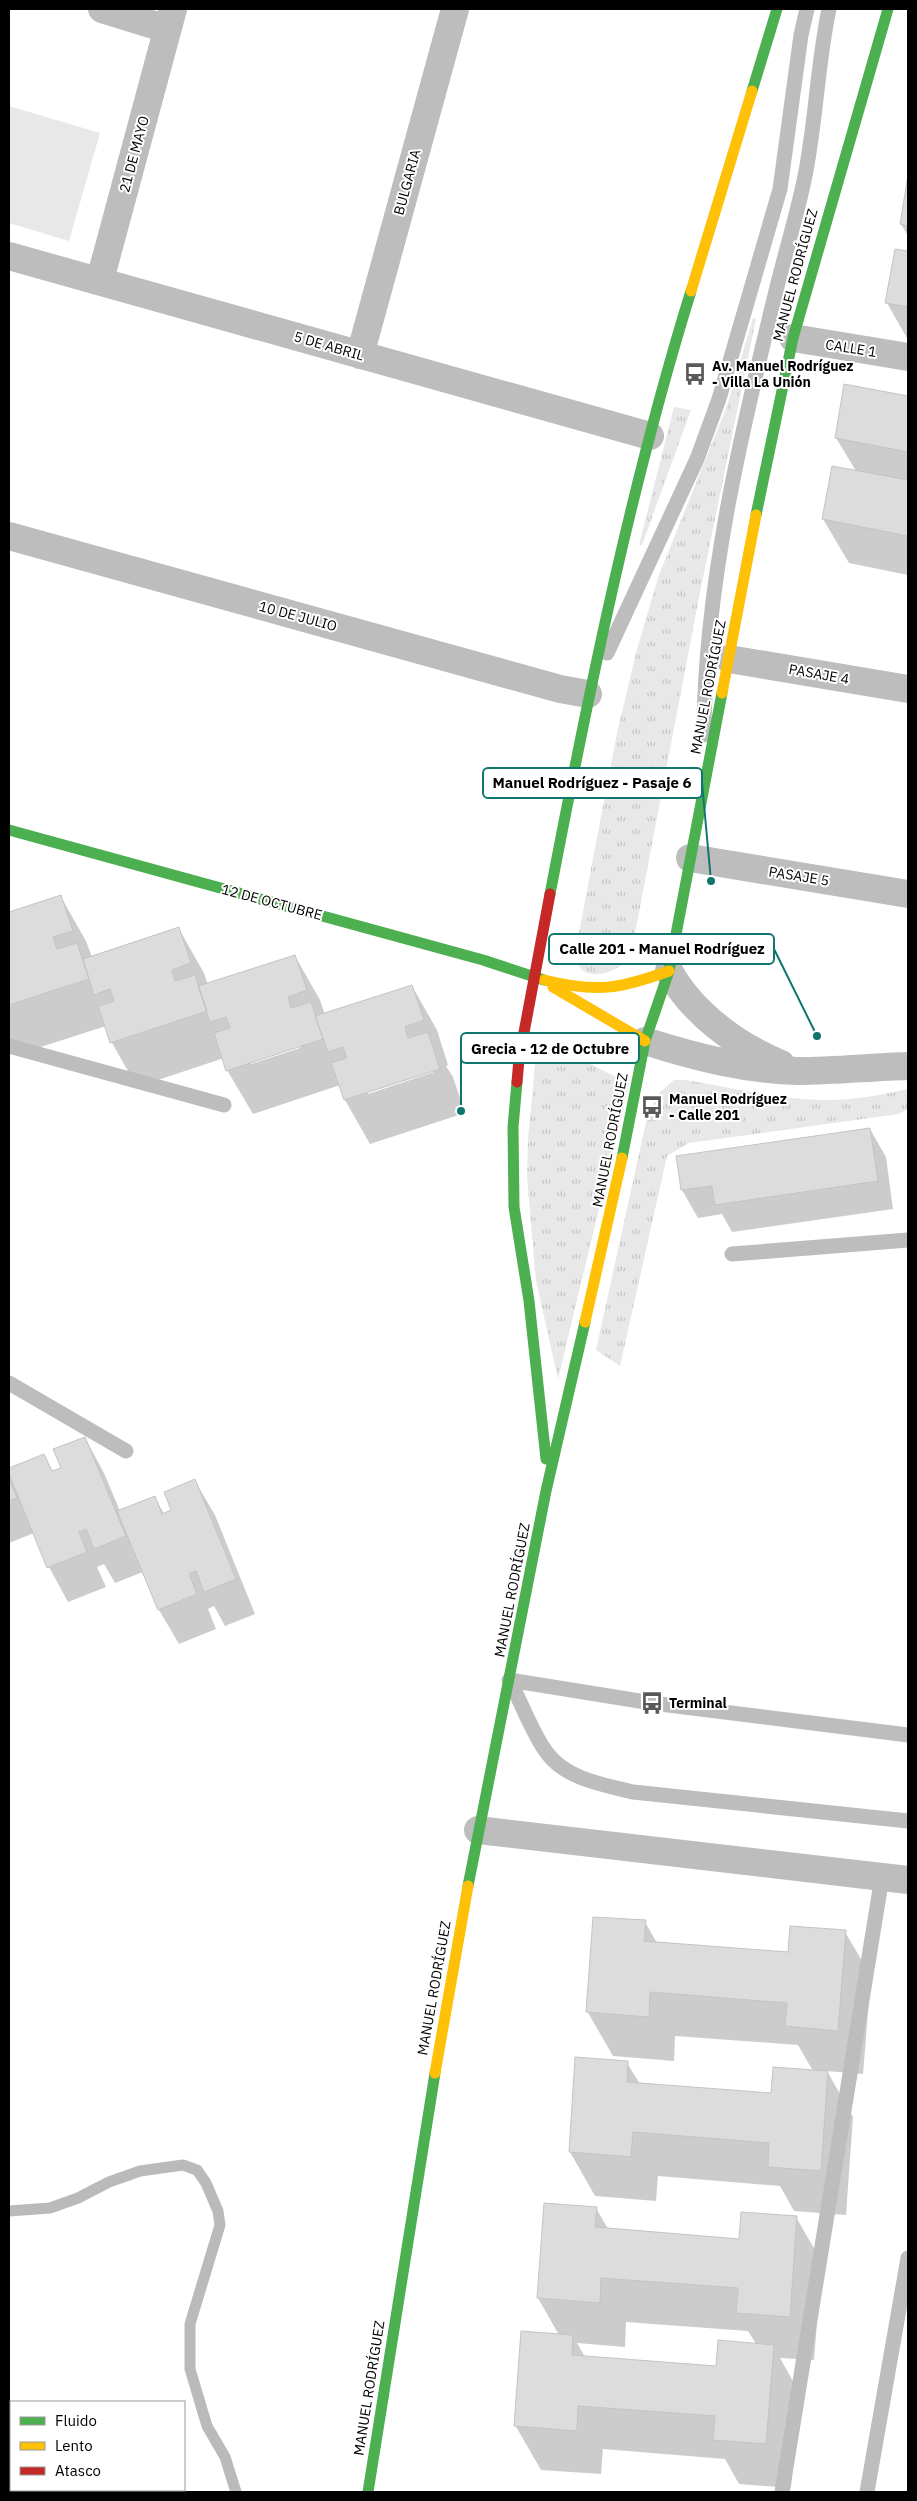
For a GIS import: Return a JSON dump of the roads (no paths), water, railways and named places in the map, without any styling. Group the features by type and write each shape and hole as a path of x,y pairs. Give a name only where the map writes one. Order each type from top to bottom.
{"main road":[{"name":"MANUEL RODRÍGUEZ","path":"546,1491 542,1417 529,1301 514,1207 512,1162 515,1091 588,694 650,436 682,318 777,9"},
{"name":"MANUEL RODRÍGUEZ","path":"368,2492 422,2148 478,1830 546,1491 613,1201 645,1041 669,971 762,483 793,338 888,9"},
{"name":"12 DE OCTUBRE","path":"9,830 483,960 535,976 583,987 609,988 633,984 669,971"},
{"name":"12 DE OCTUBRE","path":"535,976 645,1041"}],"street":[{"name":"21 DE MAYO","path":"100,280 170,19 102,9"},
{"name":"BULGARIA","path":"360,355 455,9"},
{"name":"5 DE ABRIL","path":"9,256 650,436"},
{"name":"CALLE 1","path":"793,338 908,357"},
{"name":"10 DE JULIO","path":"9,536 560,688 588,694"},
{"name":"PASAJE 4","path":"729,659 908,690"},
{"name":"PASAJE 5","path":"690,858 908,894"},
{"name":"12 DE OCTUBRE","path":"669,971 676,984 714,1023 740,1042 768,1058 799,1071"},
{"name":"12 DE OCTUBRE","path":"645,1041 685,1054 762,1068 799,1071 908,1066"},
{"path":"478,1830 908,1880"}],"lane":[{"path":"588,694 697,459 719,399 780,189 800,43 807,9"},
{"path":"703,790 705,683 716,579 758,363 804,179 819,59 829,9"},
{"path":"9,1046 224,1105"},
{"path":"732,1254 908,1240"},
{"path":"9,1383 126,1451"},
{"path":"509,1680 652,1702 908,1735"},
{"path":"509,1680 547,1753 562,1767 594,1783 633,1792 908,1821"},
{"path":"782,2492 882,1877"},
{"path":"867,2492 908,2258"}],"waterway":[{"path":"9,2211 50,2208 78,2198 109,2182 140,2171 183,2165 197,2170 206,2183 218,2211 220,2225 190,2324 190,2369 207,2426 225,2457 236,2492"}],"place":[{"name":"Av. Manuel Rodríguez - Villa La Unión","path":"695,374"},
{"name":"Manuel Rodríguez - Pasaje 6","path":"711,881"},
{"name":"Calle 201 - Manuel Rodríguez","path":"817,1036"},
{"name":"Manuel Rodríguez - Calle 201","path":"652,1107"},
{"name":"Grecia - 12 de Octubre","path":"461,1111"},
{"name":"Terminal","path":"652,1703"}]}
